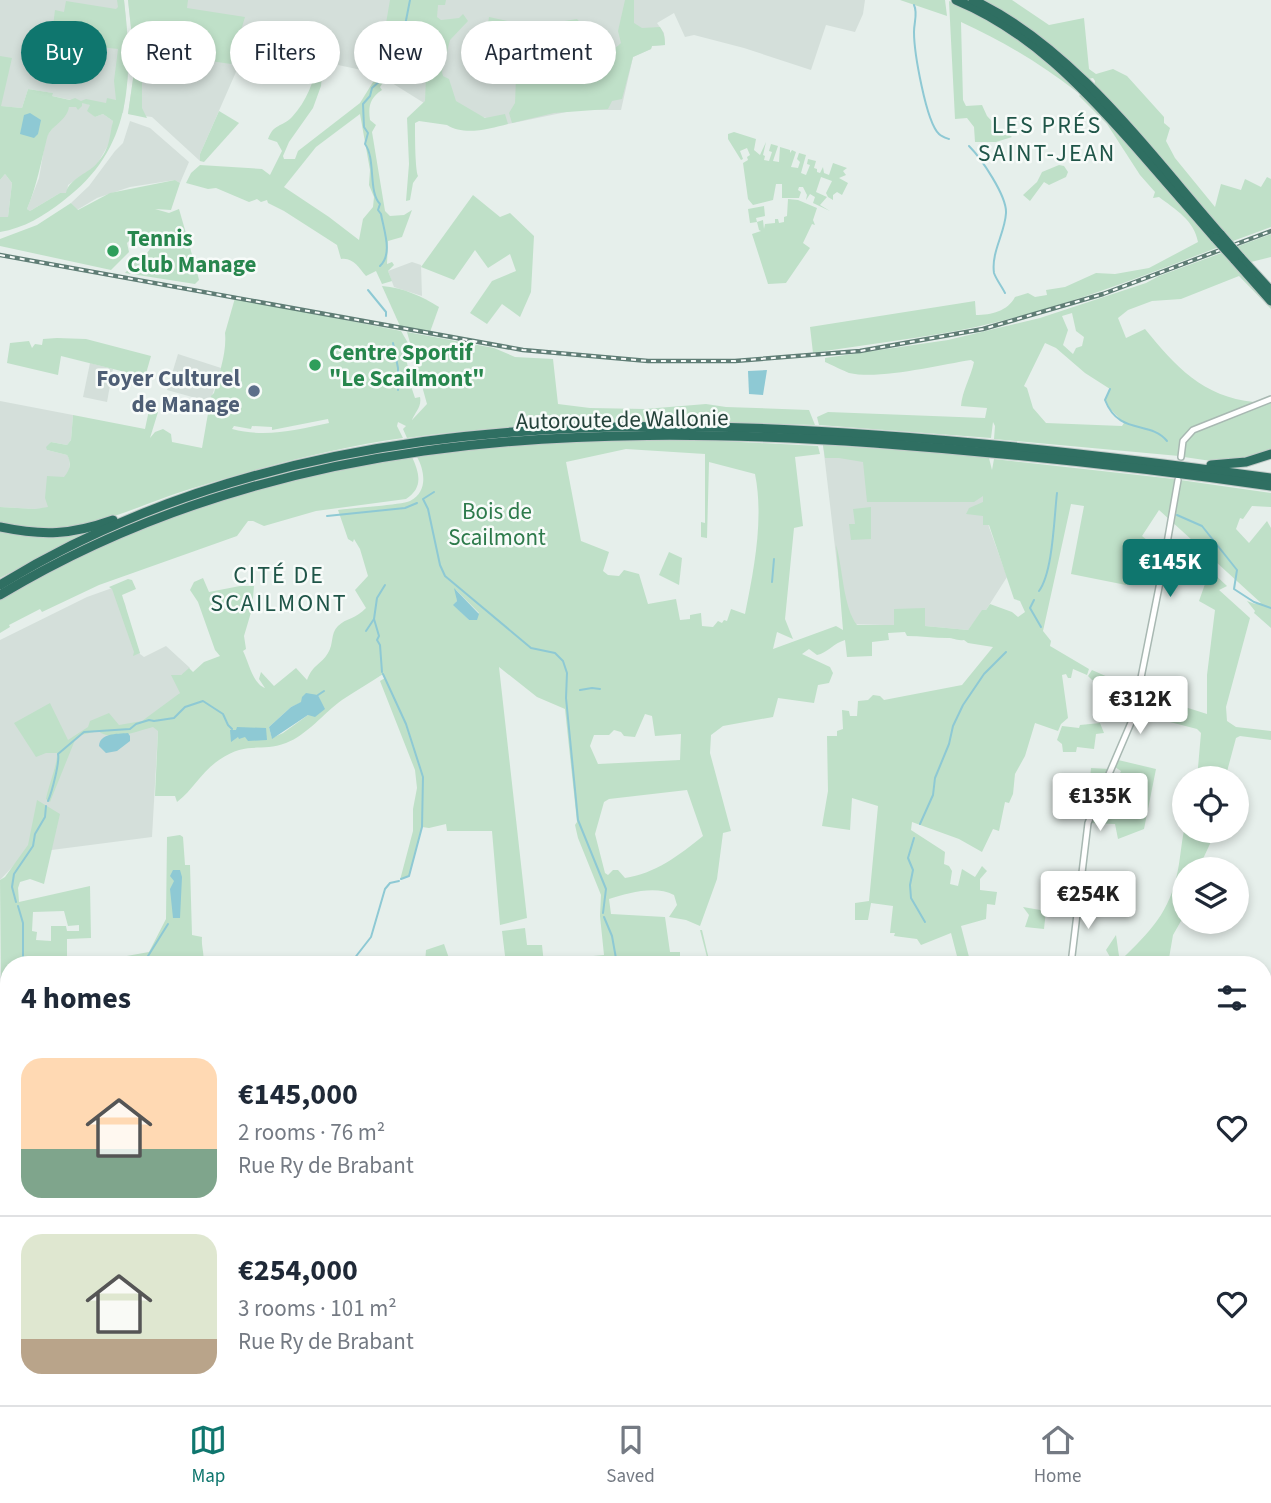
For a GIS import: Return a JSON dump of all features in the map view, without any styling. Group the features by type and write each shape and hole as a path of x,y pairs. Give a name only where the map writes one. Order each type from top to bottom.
{"highway":[{"path":"957,0 1008,26 1062,68 1219,237"},
{"path":"973,0 1024,29 1072,69 1219,237 1271,301"},
{"path":"1237,258 1271,291"},
{"name":"Autoroute de Wallonie","path":"0,584 83,540 158,508 263,473 399,449 537,430 688,426 839,432 1199,467 1271,478"},
{"name":"Autoroute de Wallonie","path":"987,448 1271,486"},
{"name":"Autoroute de Wallonie","path":"0,595 88,547 187,506 291,475 399,449"},
{"path":"1199,467 1246,462 1271,454"},
{"path":"0,527 47,534 62,533 91,528 143,509 158,508"}],"street":[{"path":"1181,457 1183,441 1193,430 1271,399"},
{"path":"1072,956 1089,820 1134,713 1178,480"}],"shaded area":[{"path":"0,0 124,0 126,21 121,21 121,84 127,84 123,113 28,89 22,108 0,106"},
{"path":"128,0 865,0 863,14 855,32 826,25 811,70 744,48 694,35 685,37 674,13 657,23 664,33 665,45 652,46 633,57 621,110 576,110 508,124 426,101 424,103 394,84 447,84 447,21 354,21 354,68 340,65 340,21 230,21 231,84 200,154 200,161 152,117 128,114 132,84 216,84 216,21 130,21"},
{"path":"81,102 91,105 88,111 95,117 103,114 113,121 110,142 96,166 68,185 67,193 60,193 30,211 27,209 39,178 46,137 69,107 76,107"},
{"path":"130,121 150,128 189,162 180,183 175,180 130,187 97,198 77,210 71,203 89,186 123,143"},
{"path":"5,174 12,183 8,217 0,217 0,180"},
{"path":"412,262 421,265 422,296 394,287 388,271"},
{"path":"178,354 221,368 210,402 167,390"},
{"path":"90,363 113,369 107,402 83,397"},
{"path":"0,401 73,415 71,440 67,445 51,442 47,450 67,455 70,460 69,471 49,508 0,507"},
{"path":"823,445 989,458 983,482 983,500 989,527 1007,577 986,610 982,611 968,630 844,624"},
{"path":"115,587 125,604 140,654 144,657 166,646 190,668 181,675 180,693 158,731 152,837 36,852 15,864 0,880 0,640 87,597"}],"green space":[{"path":"117,0 124,0 126,21 121,21 121,84 127,85 123,111 103,159 86,181 56,206 25,224 0,232 0,217 8,217 12,183 5,174 0,180 0,56 12,58 1,106 22,108 28,89 53,93 52,96 70,100 75,98 106,103 107,98 116,100 114,81 118,49 107,48 107,21 54,21 55,10 64,12 66,1 116,9","holes":["82,103 90,105 87,111 95,117 103,114 113,121 102,157 71,183 66,193 60,193 30,211 27,209 51,130 65,116 69,107 76,107 78,110"]},
{"path":"128,0 188,0 187,8 245,17 244,21 230,21 230,64 216,62 216,21 130,21"},
{"path":"390,0 446,0 445,5 438,5 437,17 441,20 459,18 463,14 468,21 461,21 461,28 450,40 447,52 447,21 386,21"},
{"path":"625,0 634,0 634,23 642,28 660,27 665,45 652,46 633,57 622,99 612,101 608,109 554,113 512,123 509,113 515,103 516,84 616,84 616,48 621,43 618,31"},
{"path":"900,0 945,0 947,16"},
{"path":"982,0 1012,0 1049,25 1084,18 1089,69 1096,74 1113,69 1127,76 1164,117 1164,123 1170,128 1166,141 1175,158 1215,207 1221,184 1241,190 1245,179 1261,187 1267,177 1271,179 1271,227 1233,241 1094,86 1093,78 1088,79 1040,37"},
{"path":"949,1 1003,28 1033,50 1078,90 1077,92 1021,54 961,22 963,100 966,106 982,105 987,116 1004,134 1012,137 996,142 975,142 974,127 967,118 955,119"},
{"path":"489,17 508,21 488,21"},
{"path":"447,78 456,101 485,118 505,114 508,124 469,131 447,125 419,121 415,123 418,176 413,183 410,200 406,201 409,164 407,118 425,101 426,84 447,84"},
{"path":"132,84 142,84 142,108 147,118 128,114"},
{"path":"312,84 321,84 313,108 289,142 284,159 295,159 298,151 360,103 372,84 382,84 382,90 372,99 369,111 370,120 376,125 372,132 385,211 390,216 404,215 412,210 402,237 388,241 387,264 392,262 394,265 388,271 392,281 382,284 376,271 366,276 352,261 341,259 337,245 267,200 249,202 216,188 208,189 186,183 191,173 200,165 262,169 270,175 282,151 277,142 268,139 275,128 292,117 306,98","holes":["360,114 370,170 369,185 374,197 373,207 363,219 359,240 284,187 316,147"]},
{"path":"1083,92 1219,247 1099,292 1007,320 813,353 810,327 975,301 976,315 993,313 1004,309 1015,297 1028,293 1035,297 1047,295 1046,290 1065,287 1096,273 1115,274 1149,268 1198,242 1193,228 1183,216 1159,197 1153,198 1155,192 1140,175 1107,124 1079,96"},
{"path":"219,111 239,123 204,162 200,161 200,154"},
{"path":"734,132 756,139 754,150 760,155 766,142 764,160 769,161 771,144 778,146 773,161 779,162 780,147 790,150 790,153 792,150 796,152 791,167 798,168 799,153 806,155 801,173 806,175 810,165 807,164 808,159 816,161 814,168 820,173 823,167 824,173 829,175 833,163 847,168 843,171 846,175 839,178 848,183 842,195 837,192 833,195 833,200 828,197 826,193 832,181 821,177 816,192 827,197 820,205 830,211 813,203 815,197 810,194 806,200 803,187 799,187 799,198 782,198 782,184 776,184 773,200 753,205 748,199 743,163 750,155 747,148 740,151 741,160 728,139 728,134"},
{"path":"1059,165 1064,166 1068,172 1066,177 1049,185 1044,182 1030,201 1023,195 1037,182 1042,172"},
{"path":"175,180 180,183 171,210 155,209 169,213 179,209 199,280 195,284 125,273 138,259 141,262 152,246 143,238 131,239 127,243 129,252 111,270 0,246 0,239 37,225 71,203 78,210 110,193"},
{"path":"473,195 500,217 510,213 534,236 531,292 520,317 502,304 487,324 470,313 492,281 516,271 510,254 488,268 475,250 454,280 421,267"},
{"path":"788,199 817,208 813,220 815,225 812,224 803,243 810,248 786,283 768,284 752,234 761,231 757,222 763,220 764,229 765,224 775,223 775,219 778,219 779,223 784,222"},
{"path":"764,206 765,216 756,218 757,222 750,223 748,209"},
{"path":"1271,234 1271,257 1251,262 1236,247"},
{"path":"1224,252 1271,305 1271,309 1239,276 1181,299 1152,301 1128,310 1118,318 1126,338 1145,329 1192,378 1220,394 1254,402 1194,427 1182,440 1179,456 994,439 993,422 991,438 819,425 817,417 828,412 985,418 987,408 961,406 974,362 971,360 893,373 862,375 844,371 825,362 825,358 948,340 1040,318 1146,283","holes":["1072,313 1076,331 1084,337 1082,346 1076,348 1073,354 1063,345 1068,330 1062,316","1045,343 1056,348 1085,373 1110,389 1105,400 1108,407 1124,423 1122,426 1046,423 1033,408 1024,386"]},
{"path":"382,286 412,293 439,307 430,332 400,326"},
{"path":"235,298 401,331 408,343 404,346 410,379 413,377 410,383 415,398 420,397 419,407 412,420 427,404 407,332 494,348 515,357 553,359 558,404 590,408 645,409 706,404 809,410 815,425 661,422 559,424 407,438 403,429 406,426 398,422 397,426 403,438 349,447 269,466 190,489 82,526 47,531 0,523 0,507 48,507 45,498 47,476 64,477 70,464 67,455 47,450 46,447 51,442 67,445 71,440 73,415 145,429 149,410 158,412 150,438 163,429 171,434 172,442 202,448 211,396 224,355 225,333","holes":["328,419 329,423 269,433 232,429 234,426 251,429 252,426 272,427 272,430"]},
{"path":"43,339 86,339 151,356 145,377 61,356 58,375 7,363 10,343 29,341 32,348 35,344 42,345"},
{"path":"1271,400 1271,452 1218,462 1184,457 1185,442 1196,431"},
{"name":"Bois de Scailmont","path":"626,440 703,440 818,446 820,454 795,457 803,526 794,528 785,619 793,639 777,632 773,649 836,626 843,630 836,545 846,598 857,625 894,625 894,609 925,608 925,626 968,630 982,610 986,610 990,604 1018,617 1025,612 1020,601 1014,599 989,525 983,525 983,516 966,514 969,508 983,502 983,496 974,502 867,502 863,462 825,458 823,445 989,458 992,470 994,459 1174,479 1177,487 1180,480 1271,493 1271,507 1252,506 1243,519 1240,518 1236,529 1249,543 1267,521 1271,528 1271,628 1254,613 1247,601 1261,603 1159,510 1142,536 1147,540 1139,553 1139,567 1130,565 1126,585 1071,574 1084,506 1071,504 1043,631 1051,641 1050,646 1089,669 1087,675 1073,669 1071,678 1066,674 1062,675 1068,718 1058,731 1035,723 1025,756 1015,774 1013,794 1009,803 1005,802 999,831 993,829 982,852 959,839 912,822 911,830 945,852 944,864 952,871 950,884 958,886 962,869 975,877 982,866 987,871 980,879 980,890 997,892 995,905 987,904 986,919 961,926 969,956 957,956 951,933 921,945 917,939 894,936 895,933 890,933 893,906 871,903 868,920 855,920 855,903 869,901 878,806 852,798 850,830 822,826 828,791 827,736 837,736 837,731 843,729 842,710 849,711 850,716 857,716 858,701 868,700 873,695 884,700 962,685 993,647 964,640 907,636 905,632 888,633 889,640 872,642 872,656 847,657 845,640 817,655 809,649 802,654 830,667 833,673 829,683 818,685 814,703 778,698 773,717 723,726 711,735 710,753 731,831 723,833 717,879 700,926 669,917 677,905 674,895 667,892 642,891 609,899 611,914 665,917 670,952 680,952 680,956 593,956 604,955 601,895 575,825 577,822 565,709 537,697 499,667 527,918 500,925 492,831 447,831 446,824 422,827 409,876 400,880 413,831 417,788 415,770 380,681 385,678 383,674 342,700 294,739 277,746 238,750 219,760 177,802 175,796 155,796 158,731 153,727 117,736 98,731 81,735 75,740 50,802 46,799 57,753 36,757 14,723 50,703 68,740 88,727 90,721 109,713 119,725 142,721 180,693 171,675 181,675 189,668 193,672 204,662 220,656 215,650 198,602 190,590 194,582 203,578 209,592 254,586 252,609 244,636 246,649 243,651 254,678 265,688 259,679 261,672 274,686 296,668 307,680 328,653 338,626 366,608 355,590 368,576 360,549 354,539 353,542 348,539 338,510 405,502 416,497 423,481 417,457 509,445","holes":["626,449 705,454 705,523 701,522 701,537 707,538 709,462 755,474 758,526 745,614 731,609 727,621 718,621 713,627 702,626 701,613 690,615 690,619 680,620 676,599 648,604 639,574 624,570 619,576 608,575 603,571 609,552 581,541 566,462","456,590 479,613 469,620 454,605 457,601","318,695 322,705 272,738 269,727 291,707","645,714 652,716 655,736 681,734 680,760 598,764 590,746 594,735 609,735 614,730 624,736 635,737","687,790 703,836 676,857 656,868 625,878 618,870 613,870 608,875 605,873 595,834 604,802 609,799"]},
{"path":"412,457 418,480 415,490 406,499 316,511 264,526 248,521 237,536 99,585 42,612 40,609 9,625 10,627 0,633 0,600 114,541 194,508 276,483 317,473"},
{"path":"871,507 871,539 851,540 849,524 855,524 853,509"},
{"path":"0,528 26,533 96,528 0,578"},
{"path":"669,552 682,558 679,585 659,575"},
{"path":"1211,571 1227,586 1219,590 1250,618 1226,707 1227,721 1236,727 1271,731 1271,740 1240,736 1236,738 1228,766 1198,766 1201,733 1197,729 1143,715 1147,695 1207,714 1207,675 1215,610 1199,601 1205,584 1202,574"},
{"path":"128,579 132,580 136,589 122,595 140,653 133,656 134,652 109,587"},
{"path":"1092,670 1137,690 1137,697 1092,680 1088,676"},
{"path":"1100,723 1104,733 1096,734 1094,749 1077,747 1076,752 1063,752 1062,744 1057,740 1062,726 1079,728 1080,725"},
{"path":"1114,759 1156,769 1144,829 1118,839 1115,824 1088,823 1100,791 1089,789 1091,768 1110,769 1108,774 1118,778 1121,771 1112,765"},
{"path":"37,800 60,814 44,884 30,879 20,882 19,902 90,886 91,938 67,939 67,956 1,956 0,880 28,845","holes":["64,911 68,926 79,925 79,931 67,931 66,926 51,926 51,941 36,940 37,932 32,931 33,912"]},
{"path":"167,837 183,837 185,865 190,865 192,935 202,937 204,956 127,956 149,952 166,919"},
{"path":"1182,843 1210,843 1204,857 1180,857"},
{"path":"1172,892 1174,934 1169,956 1125,956 1146,935"},
{"path":"1023,907 1046,911 1044,929 1025,927 1029,915"},
{"path":"525,928 527,945 542,945 543,956 505,956 502,931"},
{"path":"700,930 702,930 708,956"},
{"path":"1116,935 1119,956 1110,956 1106,950"},
{"path":"444,944 448,956 426,956 426,950"}],"water":[{"path":"30,113 41,120 38,134 34,138 20,134 24,115"},
{"path":"767,370 763,395 749,394 748,371"},
{"path":"454,588 479,614 477,620 469,620 453,605 457,601"},
{"path":"306,693 318,695 325,709 315,717 308,715 272,739 269,727 291,707 301,702"},
{"path":"237,727 266,728 267,740 248,741 245,737 238,737 231,742 230,730 236,730"},
{"path":"128,733 130,741 117,751 106,753 99,746 105,736"},
{"path":"173,870 180,870 182,877 180,918 173,918 170,889 174,881 170,876"}],"waterway":[{"path":"380,266 387,249 378,210 380,204 374,192 370,158 365,144 368,133 364,127 363,104 370,96 372,88 381,80 386,65 400,51 410,0"},
{"path":"914,5 918,70 925,102 934,127 940,135 949,139"},
{"path":"969,146 992,178 1005,206 1005,220 994,265 994,273 1005,293"},
{"path":"368,290 386,312 386,316"},
{"path":"393,343 398,368 398,390"},
{"path":"1110,389 1105,400 1118,419 1152,431 1167,441"},
{"path":"434,492 423,499 445,576 531,648 555,653 563,661 567,673 566,698 578,820 606,889 603,913"},
{"path":"1039,591 1050,558 1057,493"},
{"path":"327,516 405,508 417,503"},
{"path":"1177,515 1202,526 1237,570 1234,589 1254,602 1271,608"},
{"path":"772,582 774,559"},
{"path":"366,631 374,619 377,598 385,585"},
{"path":"1034,600 1030,608 1041,627"},
{"path":"374,619 379,636 377,640 380,645 382,672"},
{"path":"920,824 933,795 935,778 963,705 984,674 1006,652"},
{"path":"383,674 406,724 423,777 422,827 409,876 401,879"},
{"path":"580,690 600,689"},
{"path":"318,695 324,691"},
{"path":"48,801 58,754 84,732 130,729 149,720 174,718 185,707 203,701 223,714 232,729"},
{"path":"16,902 12,887 14,874 33,846 35,834 45,817 46,806"},
{"path":"914,838 908,858 913,870 911,898 925,922"},
{"path":"356,956 371,937 385,889 390,883 399,881"},
{"path":"18,906 23,923 23,956"},
{"path":"604,917 612,936 616,956"},
{"path":"148,956 168,924"}],"railway":[{"path":"0,255 523,350 648,361 735,361 860,351 983,329 1103,294 1271,231"}],"place":[{"name":"Tennis Club Manage","path":"113,251"},
{"name":"Centre Sportif \"Le Scailmont\"","path":"315,365"},
{"name":"Foyer Culturel de Manage","path":"254,391"}],"district":[{"name":"LES PRÉS SAINT-JEAN","path":"1047,139"},
{"name":"CITÉ DE SCAILMONT","path":"279,589"}]}
